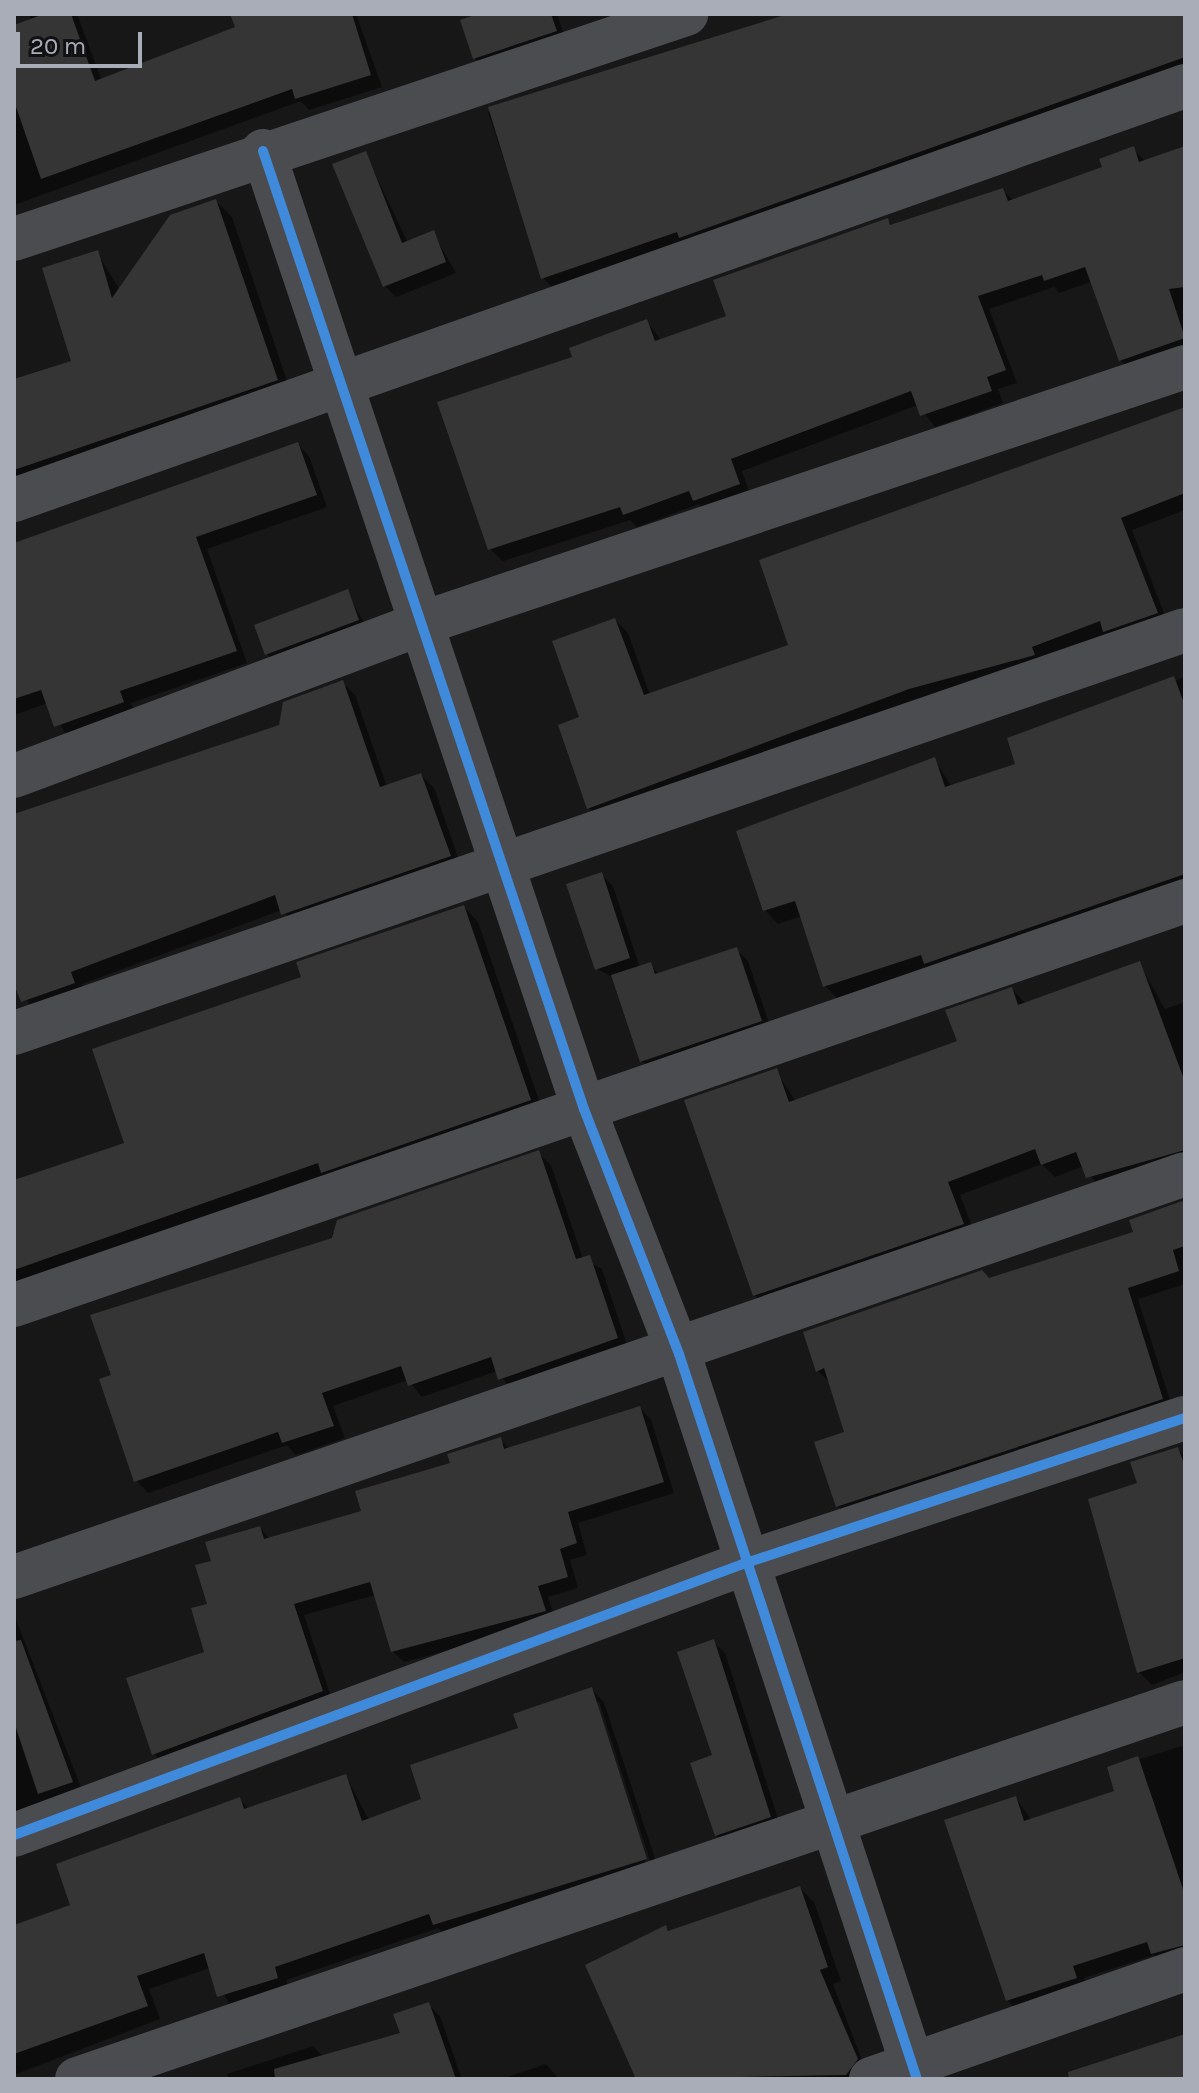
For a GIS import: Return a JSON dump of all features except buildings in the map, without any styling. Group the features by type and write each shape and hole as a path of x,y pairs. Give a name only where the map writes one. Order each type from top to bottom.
{"street":[{"path":"14,239 263,151 438,101 686,14"},
{"path":"14,500 344,378 1185,86"},
{"path":"263,151 344,378 506,859 584,1109 679,1354 743,1564 915,2070"},
{"path":"14,776 426,622 1185,367"},
{"path":"14,1033 506,859 1185,630"},
{"path":"14,1305 1185,901"},
{"path":"14,1577 679,1354 1185,1174"},
{"path":"14,1835 743,1564 1185,1418"},
{"path":"77,2079 1185,1702"},
{"path":"871,2079 915,2070 1185,1969"}],"cycle path":[{"path":"263,151 584,1109 679,1354 917,2079"},
{"path":"14,1835 743,1564 1185,1418"}]}
